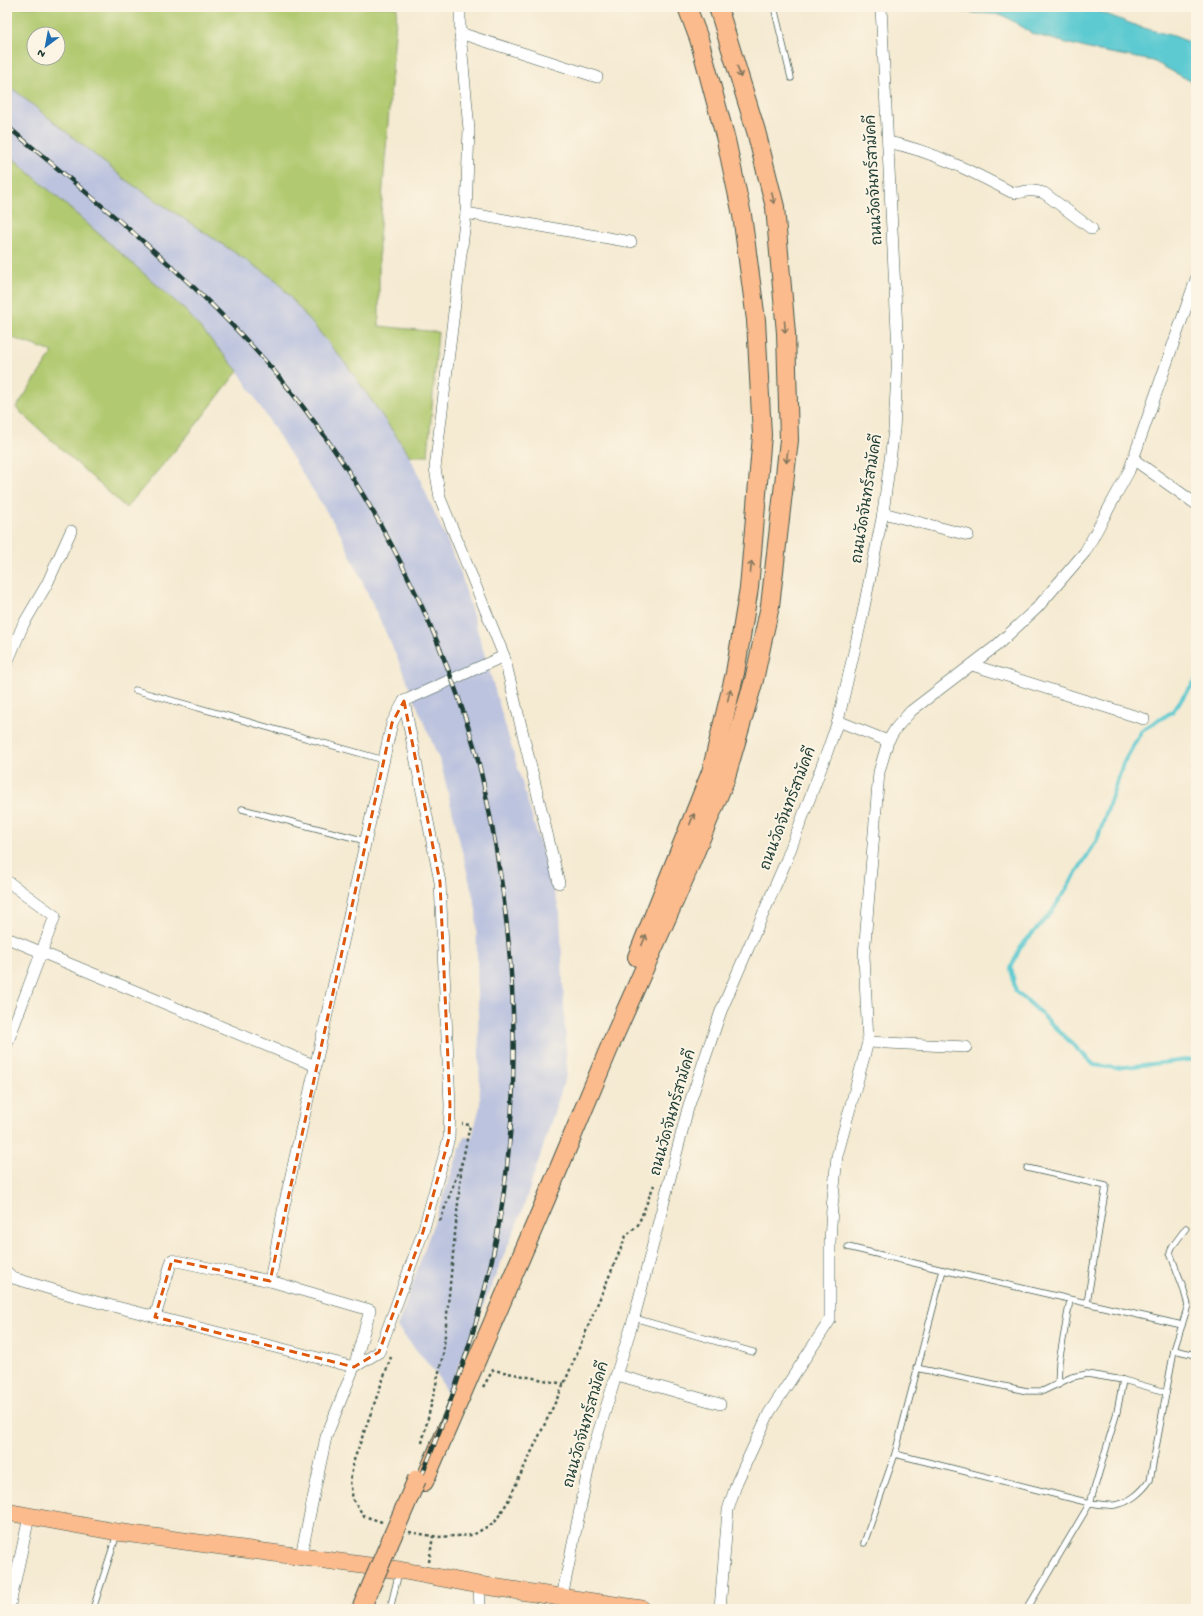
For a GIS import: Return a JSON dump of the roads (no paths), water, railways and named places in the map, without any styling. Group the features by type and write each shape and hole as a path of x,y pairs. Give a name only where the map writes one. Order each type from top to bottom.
{"highway":[{"path":"369,1609 421,1480 459,1376 608,1030 711,772 735,673 749,588 762,435 756,320 742,215 726,140 699,39 687,7"},
{"path":"361,1609 421,1480 546,1199 613,1039 685,877 725,780 754,680 770,606 789,440 786,333 775,207 756,131 718,7"}],"main road":[{"path":"7,1512 117,1532 400,1570 479,1585 642,1609"}],"street":[{"path":"460,7 460,33 469,129 466,213 435,468 440,498 504,656 559,884"},
{"name":"ถนนวัดจันทร์สามัคคี","path":"562,1597 591,1456 634,1318 688,1108 721,1011 786,861 838,720 862,617 882,513 894,430 898,351 881,7"},
{"path":"460,33 597,76"},
{"path":"888,142 925,151 958,164 1011,192 1018,194 1035,190 1044,193 1092,229"},
{"path":"466,213 631,242"},
{"path":"720,1609 728,1510 737,1482 769,1413 830,1320 830,1235 838,1156 868,1042 864,955 879,772 888,741 896,728 911,711 996,646 1037,608 1084,552 1125,478 1133,459 1196,279"},
{"path":"1133,459 1196,504"},
{"path":"882,513 968,535"},
{"path":"7,663 23,625 47,584 71,532"},
{"path":"270,1281 283,1211 367,842 392,723 404,701 504,656"},
{"path":"972,665 1144,719"},
{"path":"7,1272 14,1278 41,1287 354,1367 379,1352 423,1232 449,1138 450,1105 440,882 404,701"},
{"path":"838,720 888,741"},
{"path":"7,881 55,916 7,1044"},
{"path":"7,938 316,1066"},
{"path":"868,1042 966,1046"},
{"path":"155,1317 172,1260 270,1281 370,1310 354,1367 326,1437 300,1556"},
{"path":"617,1375 720,1404"},
{"path":"9,1609 29,1517"},
{"path":"479,1585 480,1609"}],"lane":[{"path":"774,7 791,78"},
{"path":"135,690 384,760"},
{"path":"242,809 367,842"},
{"path":"1026,1168 1106,1186 1087,1303"},
{"path":"894,1454 1090,1503 1115,1505 1132,1498 1144,1489 1150,1480 1174,1350 1188,1305 1170,1253 1172,1247 1186,1228"},
{"path":"848,1247 1182,1325"},
{"path":"864,1542 894,1454 943,1270"},
{"path":"1058,1385 1059,1362 1070,1300"},
{"path":"634,1318 753,1352"},
{"path":"1174,1350 1196,1355"},
{"path":"916,1368 1027,1391 1043,1391 1072,1377 1087,1374 1123,1380 1166,1392"},
{"path":"1027,1609 1090,1503 1117,1412 1123,1380"},
{"path":"93,1609 117,1532"},
{"path":"390,1609 400,1570"}],"water":[{"path":"948,7 1080,7 1098,11 1140,27 1174,36 1196,45 1196,84 1153,61 1089,49 1033,34 1003,15 950,11"}],"waterway":[{"path":"1196,680 1172,712 1142,730 1123,764 1097,840 1051,913 1021,946 1011,968 1016,992 1031,1004 1094,1065 1116,1068 1196,1059"}],"railway":[{"path":"7,126 145,243 212,305 244,337 274,371 339,456 394,550 418,598 440,648 459,698 481,773 496,848 503,896 509,944 512,993 513,1090 510,1139 504,1187 497,1235 486,1283 458,1379 442,1425 423,1472 365,1609"}]}
